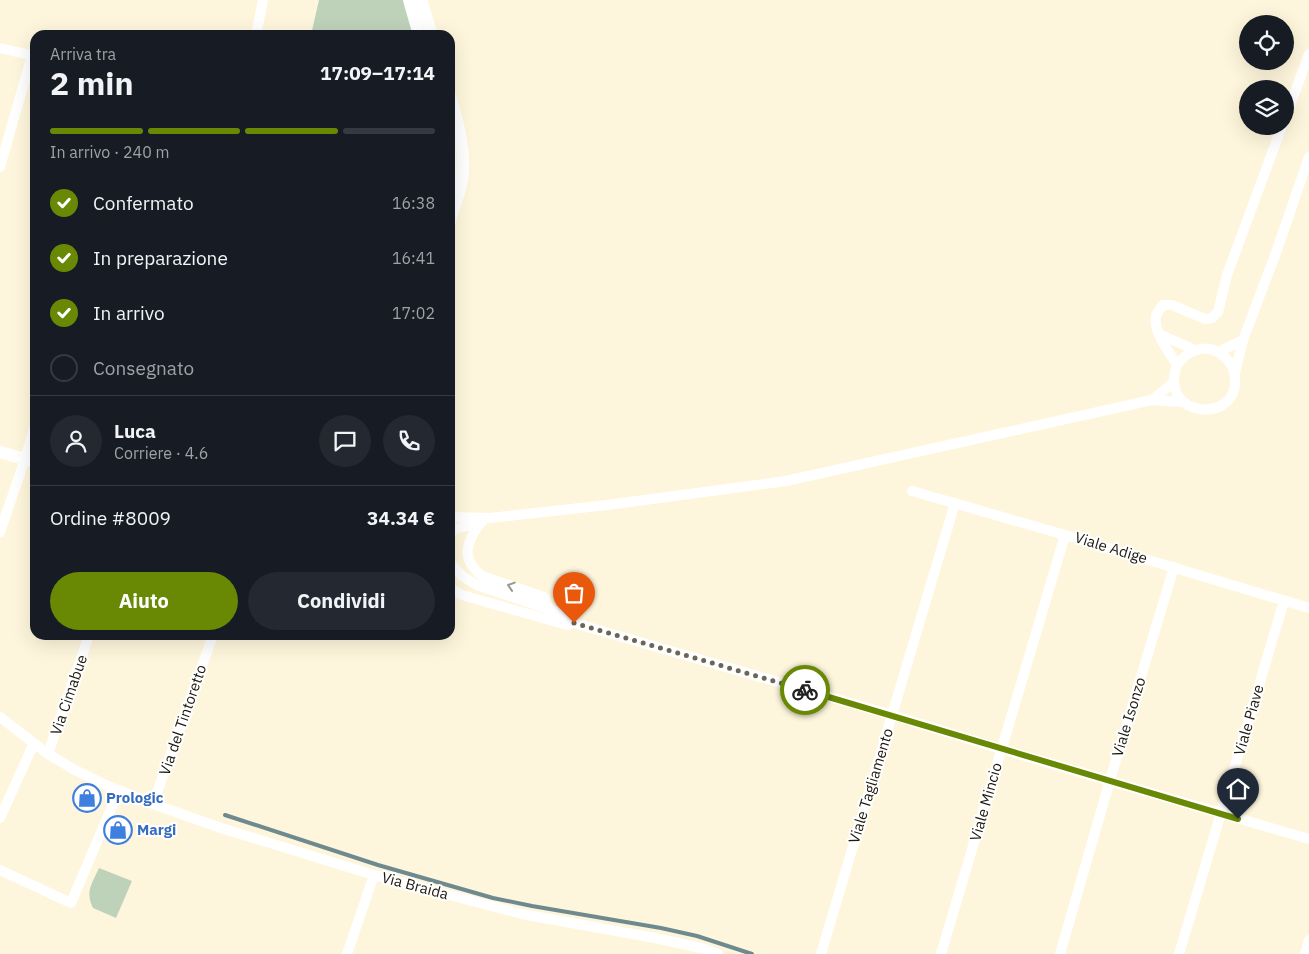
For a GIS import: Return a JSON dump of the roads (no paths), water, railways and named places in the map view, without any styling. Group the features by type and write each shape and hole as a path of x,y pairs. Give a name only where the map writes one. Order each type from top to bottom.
{"street":[{"path":"257,30 264,0"},
{"path":"409,0 418,30"},
{"path":"421,0 430,30"},
{"path":"426,15 426,30"},
{"path":"0,48 30,55"},
{"path":"1294,95 1309,54"},
{"path":"0,166 30,69"},
{"path":"455,114 462,150 462,178 455,202"},
{"path":"455,127 461,139"},
{"path":"1177,365 1159,334 1156,326 1156,314 1162,305 1172,305 1205,319 1212,318 1218,312 1227,275 1279,135"},
{"path":"1235,373 1226,357 1218,352 1211,349 1195,350 1188,353 1177,365 1174,373 1175,389 1184,402 1201,410 1211,410 1220,406 1228,400 1233,392 1242,340 1277,250 1309,157"},
{"path":"1159,334 1195,350"},
{"path":"1218,352 1242,340"},
{"path":"1152,400 1174,382"},
{"path":"455,529 485,520 786,481 1152,400 1184,402"},
{"path":"0,452 30,460 0,532"},
{"name":"Viale Adige","path":"912,491 1065,534 1309,608"},
{"name":"Viale Tagliamento","path":"821,954 955,503"},
{"path":"455,518 485,520"},
{"path":"485,520 472,534 468,547 468,558 475,570 482,576 544,597 550,610"},
{"name":"Viale Mincio","path":"941,954 1065,534"},
{"name":"Viale Isonzo","path":"1060,954 1174,567"},
{"path":"455,568 462,576 477,585 570,616 574,623"},
{"path":"455,590 567,625 574,623 892,715 1308,840"},
{"name":"Viale Piave","path":"1179,954 1284,601"},
{"name":"Via Cimabue","path":"48,754 87,640"},
{"name":"Via del Tintoretto","path":"153,804 211,640"},
{"name":"Via Braida","path":"0,717 48,754 75,770 153,804 220,828 374,875 522,914 655,938 701,948 718,954"},
{"path":"0,818 34,743"},
{"path":"0,870 71,903 119,790"},
{"path":"347,954 374,875"},
{"path":"1305,954 1309,940"}],"waterway":[{"path":"225,815 378,865 493,898 661,928 697,936 752,954"}],"place":[{"name":"Prologic","path":"87,798"},
{"name":"Margi","path":"118,830"}]}
